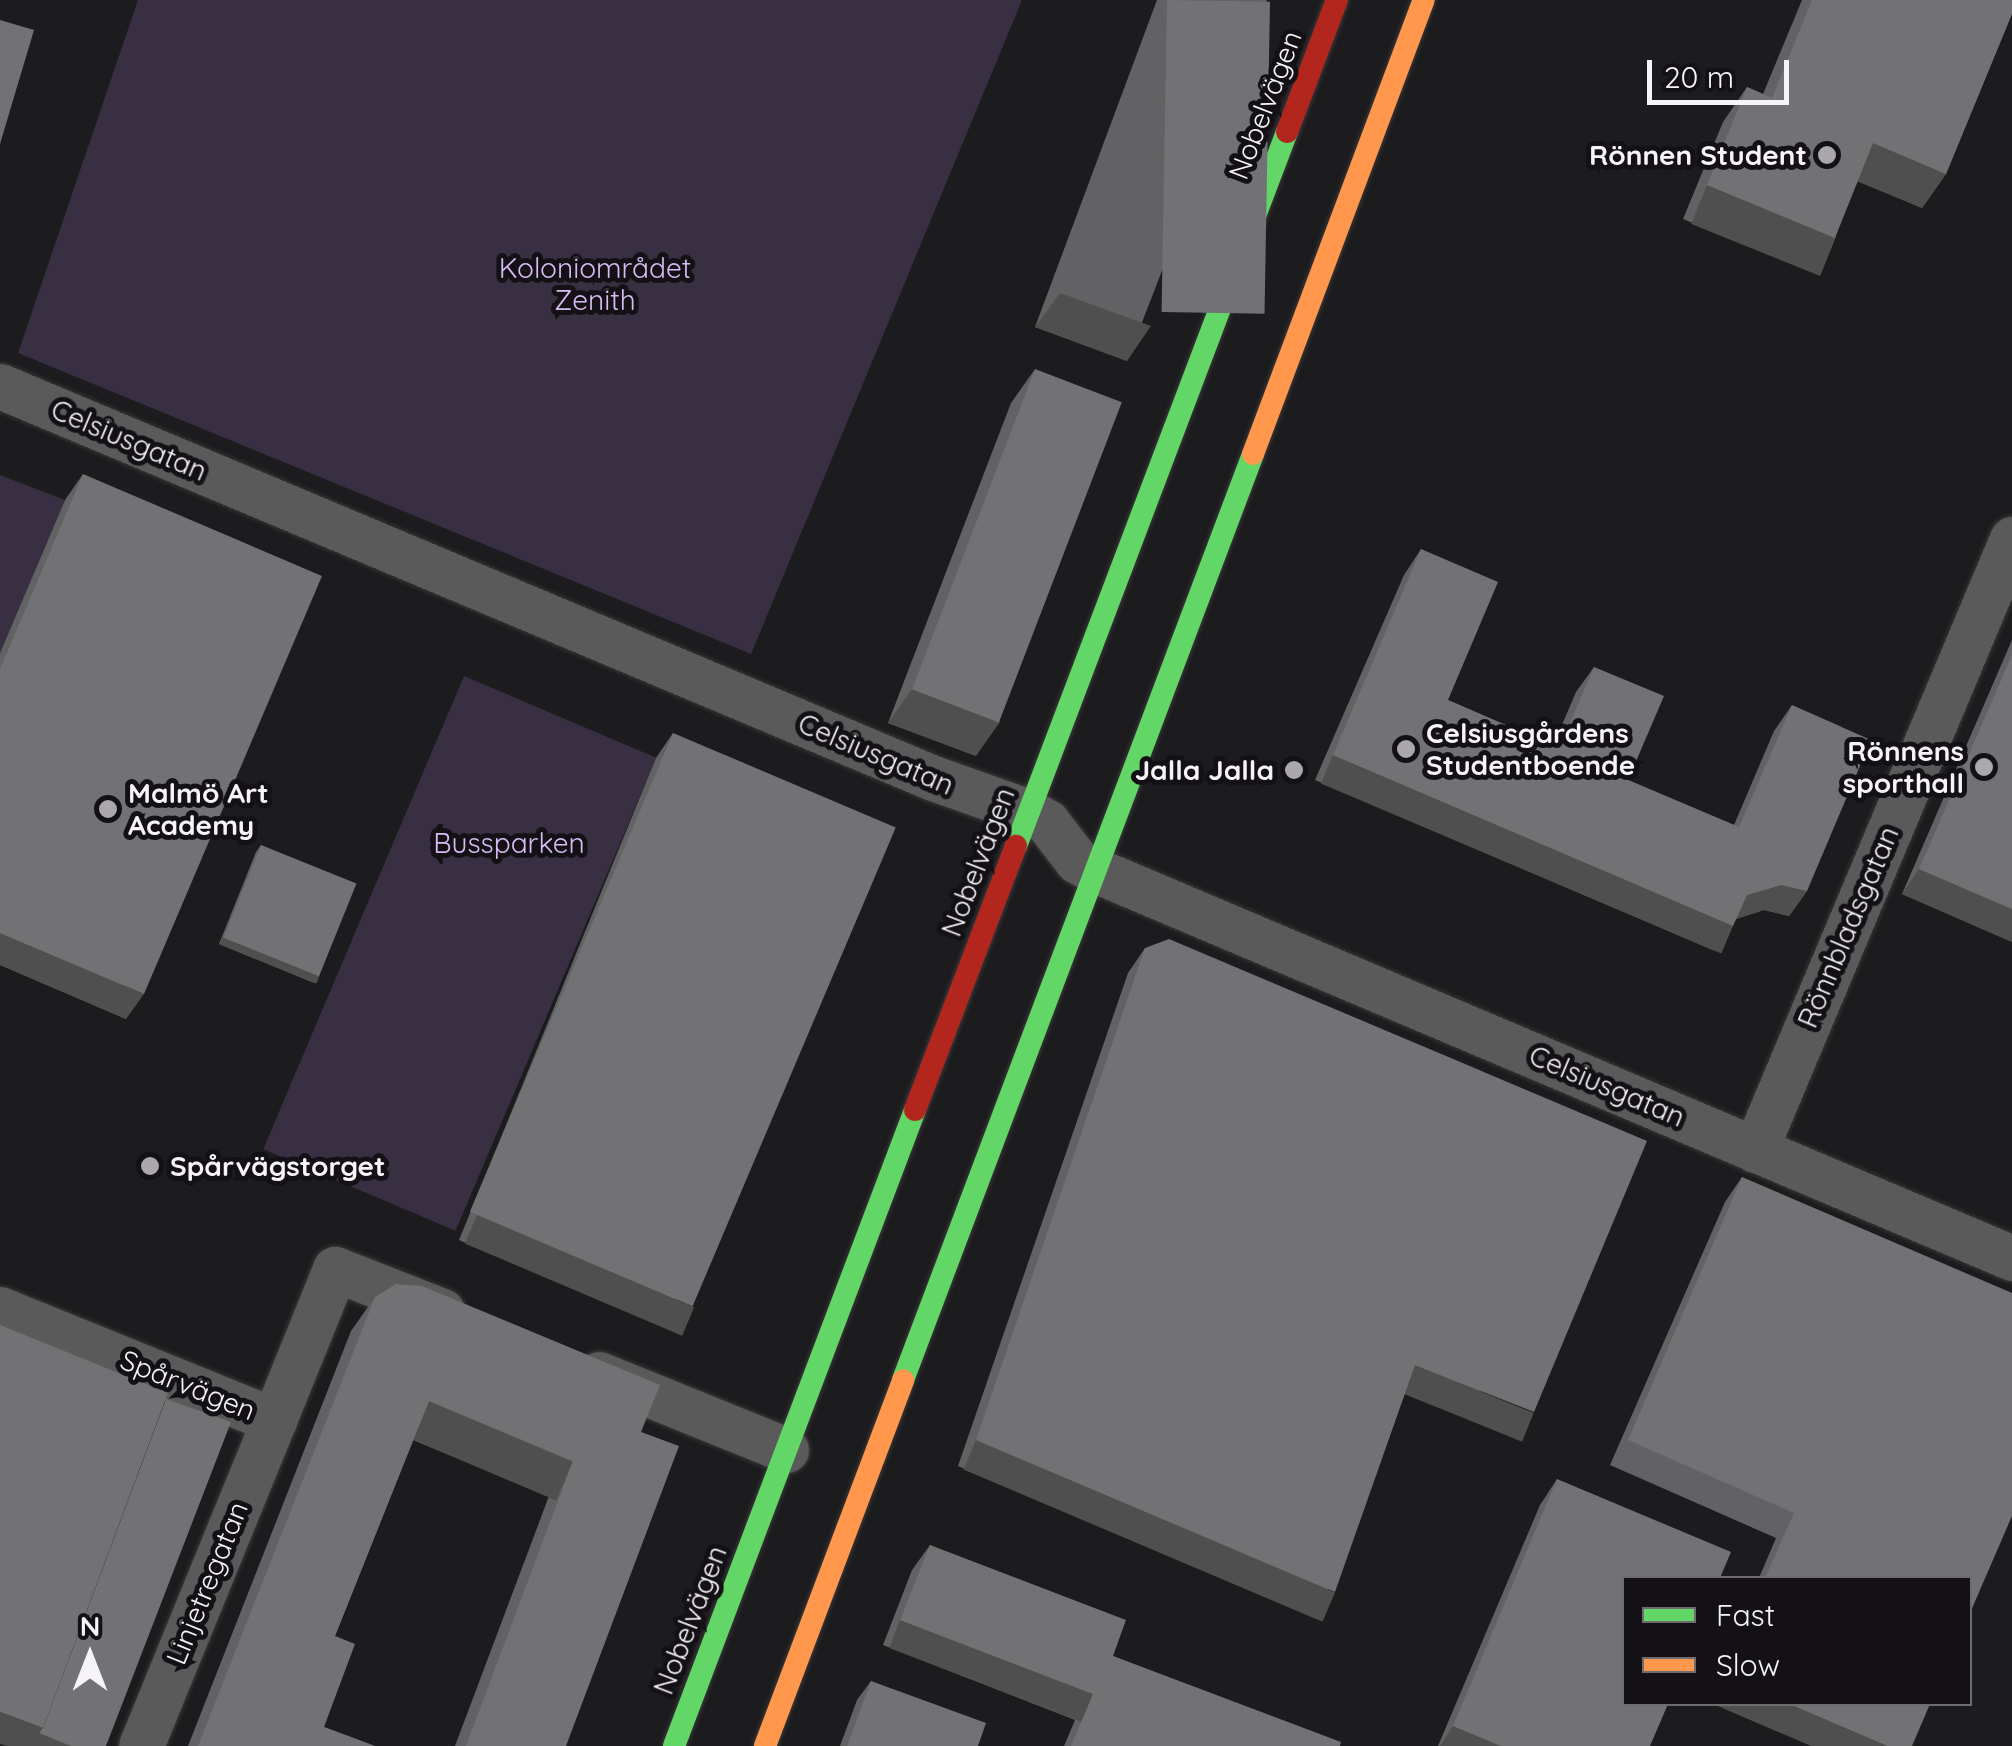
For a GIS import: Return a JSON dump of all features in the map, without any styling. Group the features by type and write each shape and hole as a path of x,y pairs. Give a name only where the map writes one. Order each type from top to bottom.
{"main road":[{"name":"Nobelvägen","path":"674,1746 1338,0"},
{"path":"765,1746 1424,0"}],"street":[{"name":"Celsiusgatan","path":"0,386 951,786 1029,812 1047,822 1077,861 1095,870 2012,1258"},
{"name":"Rönnbladsgatan","path":"1755,1150 2012,538"},
{"name":"Spårvägen","path":"0,1309 274,1420 335,1269 480,1326"},
{"path":"552,1355 786,1450"},
{"name":"Linjetregatan","path":"141,1746 274,1420"}],"green space":[{"name":"Koloniområdet Zenith","path":"138,0 1022,0 751,654 18,353"},
{"path":"0,475 65,500 0,653"},
{"name":"Bussparken","path":"464,676 656,758 456,1231 263,1149"}],"building":[{"path":"1167,0 1270,2 1265,314 1162,312"},
{"name":"Rönnen Student","path":"1812,0 2012,0 2012,14 1946,174 1873,143 1835,238 1707,185 1747,87 1772,98"},
{"path":"0,20 34,30 0,144"},
{"path":"1035,369 1122,402 999,723 912,689"},
{"name":"Malmö Art Academy","path":"83,474 322,576 144,994 0,933 0,669"},
{"name":"Celsiusgårdens Studentboende","path":"1421,549 1498,582 1448,700 1559,748 1594,667 1664,696 1628,780 1739,827 1792,705 1871,740 1807,891 1781,885 1747,895 1733,926 1333,755"},
{"name":"Rönnens sporthall","path":"2012,655 2012,909 1919,869"},
{"path":"673,733 896,828 693,1306 470,1212"},
{"path":"261,845 356,884 319,976 224,938"},
{"path":"1169,939 1647,1141 1534,1412 1415,1365 1335,1592 976,1440 1145,948"},
{"path":"1742,1177 2012,1293 2012,1516 1972,1608 1972,1576 1766,1576 1794,1513 1628,1440"},
{"path":"396,1284 422,1286 660,1385 641,1432 679,1446 566,1746 466,1746 573,1461 429,1401 335,1636 355,1644 324,1727 375,1746 198,1746 375,1297"},
{"path":"0,1325 168,1393 43,1728 0,1712"},
{"path":"166,1399 231,1422 106,1746 71,1746 39,1733"},
{"path":"1557,1479 1731,1552 1721,1576 1622,1576 1622,1706 1667,1706 1650,1746 1501,1746 1453,1726"},
{"path":"930,1545 1126,1620 1113,1656 1341,1742 1340,1746 1071,1746 1093,1694 900,1620"},
{"path":"871,1681 986,1723 978,1746 847,1746"},
{"path":"1794,1706 1929,1706 1912,1746 1887,1746"}],"traffic: fast":[{"path":"1016,846 1287,132"},
{"path":"903,1380 1253,454"},
{"path":"674,1746 915,1110"}],"traffic: slow":[{"path":"1253,454 1424,0"},
{"path":"765,1746 903,1380"}],"traffic: jam":[{"path":"1287,132 1337,0"},
{"path":"915,1110 1016,846"}],"place":[{"name":"Rönnen Student","path":"1827,155"},
{"name":"Celsiusgårdens Studentboende","path":"1406,749"},
{"name":"Rönnens sporthall","path":"1984,767"},
{"name":"Jalla Jalla","path":"1294,770"},
{"name":"Malmö Art Academy","path":"108,809"},
{"name":"Spårvägstorget","path":"150,1166"}]}
